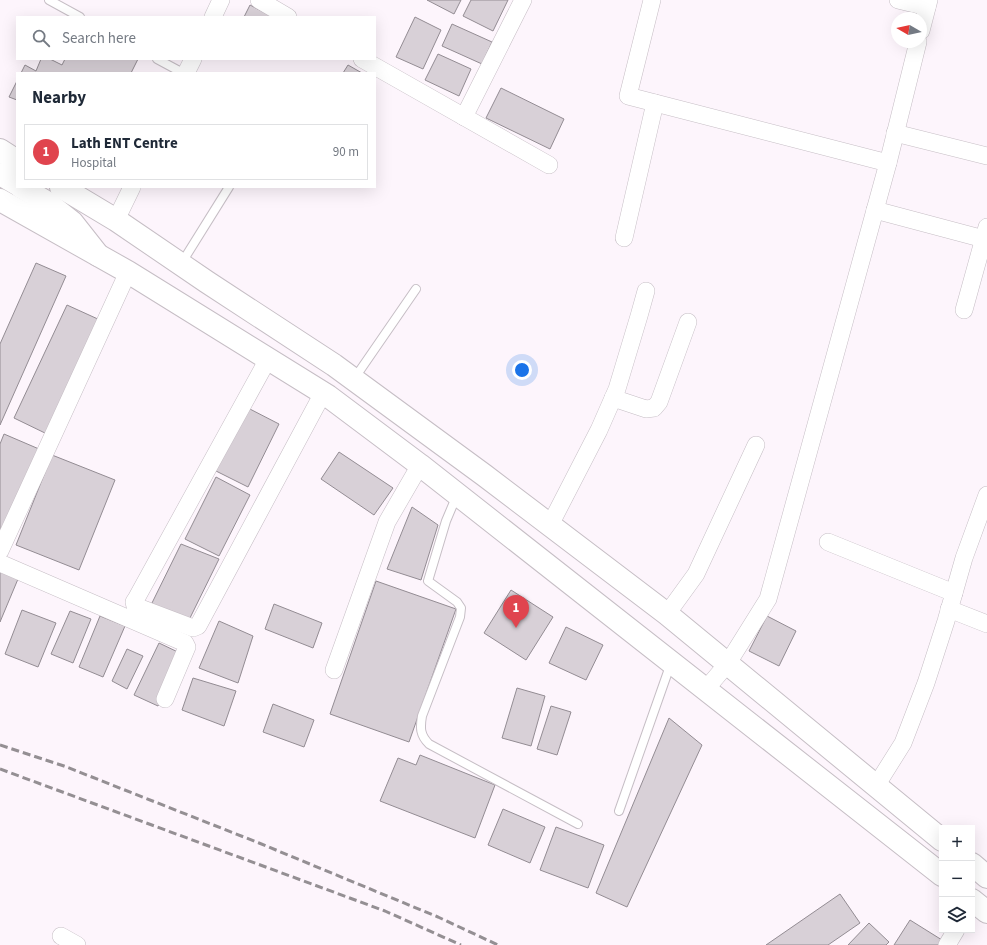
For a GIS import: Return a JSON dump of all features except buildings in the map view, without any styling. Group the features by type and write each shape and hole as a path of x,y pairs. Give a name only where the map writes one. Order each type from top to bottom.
{"main road":[{"path":"0,150 16,160"},
{"path":"0,174 16,183"},
{"path":"23,188 48,203 72,222 98,255"},
{"path":"63,188 116,220 334,365 484,475 667,614 939,838"},
{"path":"0,200 128,272 322,393 420,465 939,873"},
{"path":"975,866 987,876"}],"street":[{"path":"259,0 286,16"},
{"path":"464,117 524,0"},
{"path":"652,0 628,96 888,163"},
{"path":"898,0 928,3"},
{"path":"706,689 728,663 768,598 888,163 916,48"},
{"path":"186,72 192,60"},
{"path":"364,60 549,165"},
{"path":"624,238 655,103"},
{"path":"895,133 986,153"},
{"path":"116,220 132,188"},
{"path":"875,210 985,233 964,310"},
{"path":"0,551 128,272"},
{"path":"550,525 617,389 640,316 646,291"},
{"path":"613,398 646,409 654,408 659,402 688,322"},
{"path":"268,359 136,599 134,604 135,606 193,628 198,626 322,393"},
{"path":"667,614 696,574 756,445"},
{"path":"334,670 387,522 420,465"},
{"path":"876,786 903,743 926,683 964,558 987,495"},
{"path":"828,542 951,601 987,624"},
{"path":"0,563 185,643 187,647 165,699"},
{"path":"947,945 954,933"},
{"path":"61,936 77,945"}],"lane":[{"path":"49,0 78,16"},
{"path":"159,60 180,72"},
{"path":"181,264 228,188"},
{"path":"353,379 416,289"},
{"path":"457,494 446,521 428,581 457,602 461,608 460,617 422,716 420,728 423,738 429,744 578,824"},
{"path":"619,811 672,662"}],"railway":[{"path":"0,745 64,766 259,843 438,917 498,945"},
{"path":"0,769 385,911 461,945"}],"place":[{"name":"Lath ENT Centre","path":"516,628"}]}
